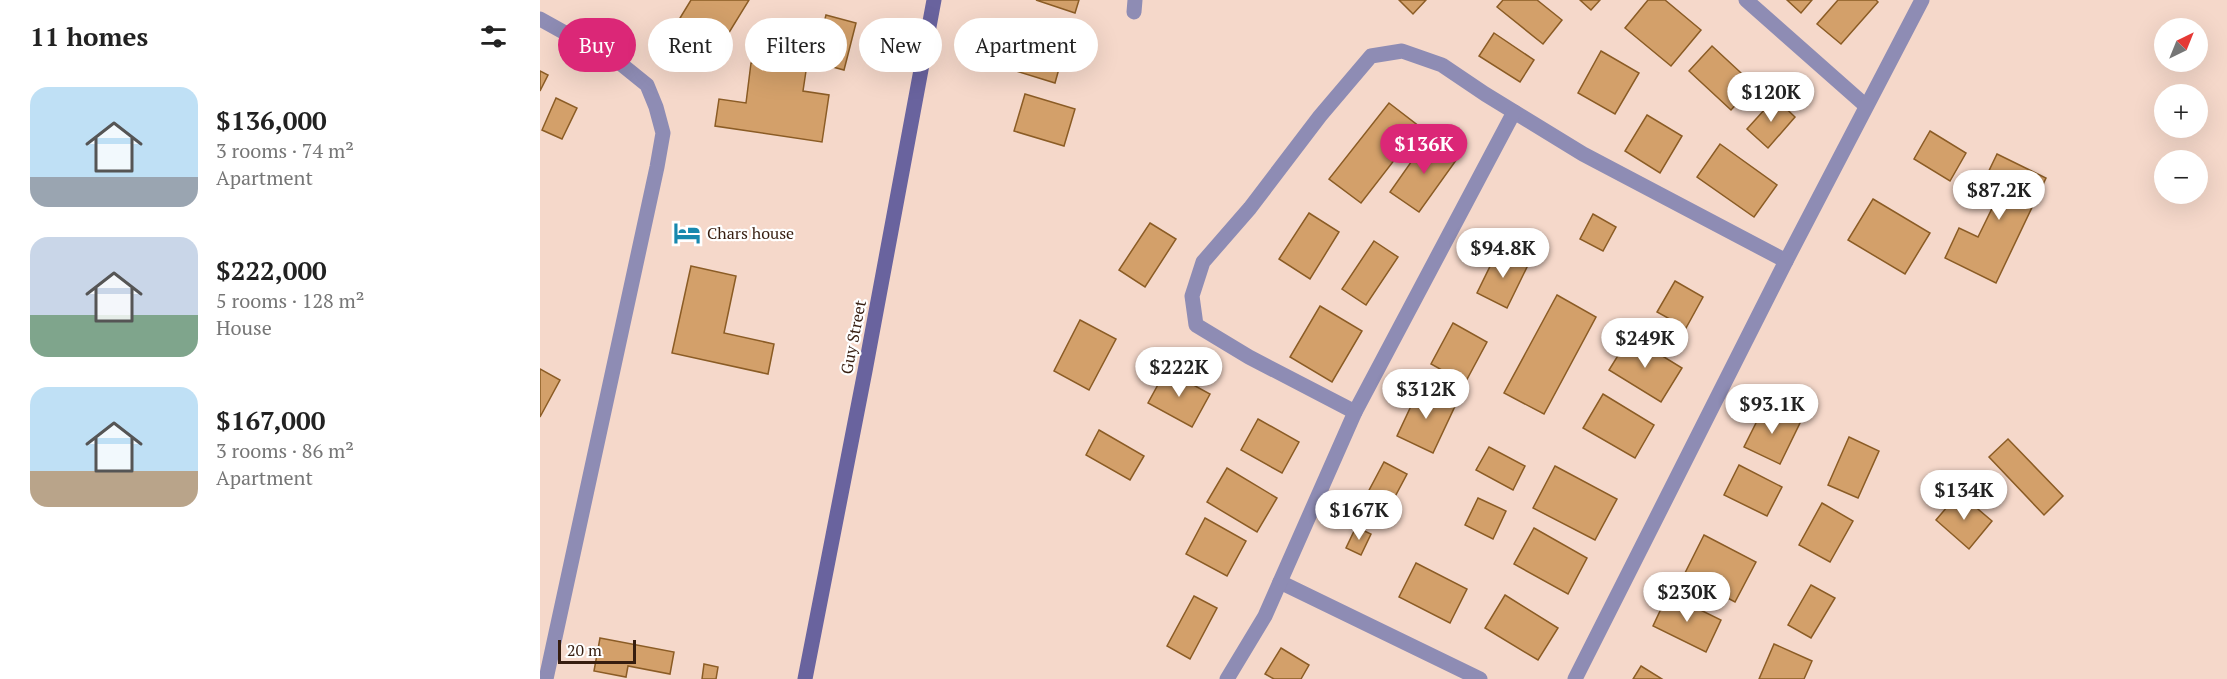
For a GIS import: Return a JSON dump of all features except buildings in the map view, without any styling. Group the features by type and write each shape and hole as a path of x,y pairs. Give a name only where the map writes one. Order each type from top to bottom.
{"street":[{"name":"Guy Street","path":"805,679 934,0"},
{"path":"1746,0 1866,106"},
{"path":"1575,679 1786,261 1922,0"},
{"path":"540,19 621,64 647,85 663,133 546,679"},
{"path":"1355,412 1249,357 1196,325 1192,296 1203,262 1250,208 1320,116 1371,56 1402,51 1442,65 1583,154 1786,261"},
{"path":"1227,679 1265,616 1355,412 1514,112"},
{"path":"1280,582 1480,679"}],"place":[{"name":"Chars house","path":"687,233"}]}
